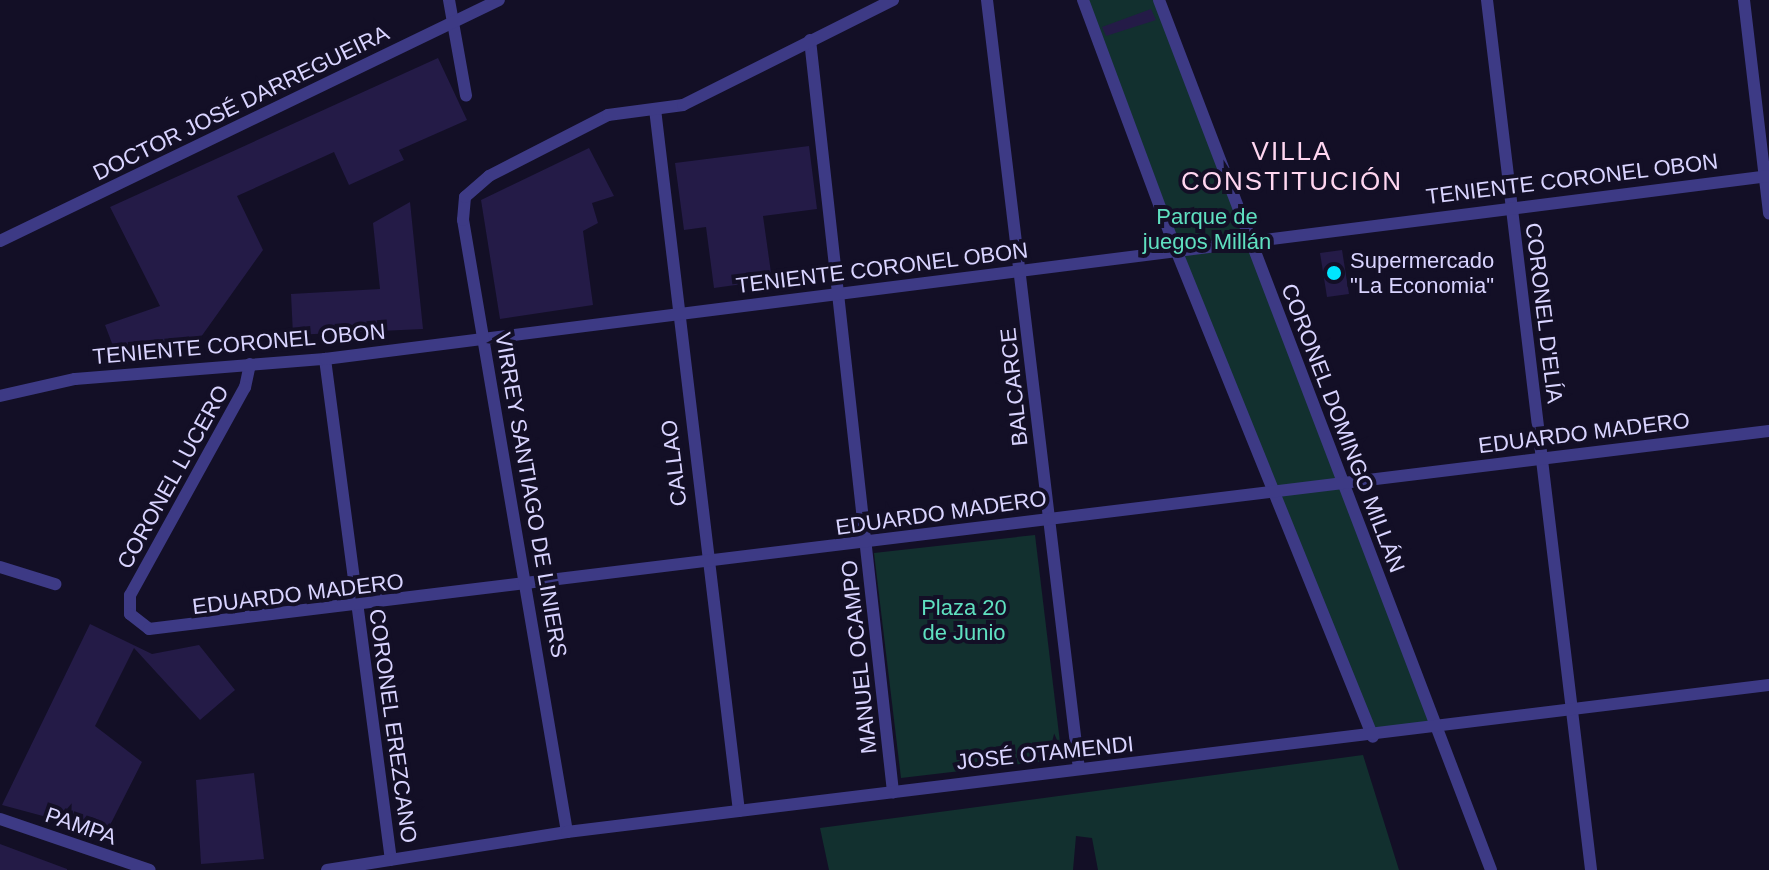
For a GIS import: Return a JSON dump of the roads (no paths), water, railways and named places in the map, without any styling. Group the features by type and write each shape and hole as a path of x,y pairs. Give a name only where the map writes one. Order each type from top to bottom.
{"street":[{"path":"449,0 466,95"},
{"name":"DOCTOR JOSÉ DARREGUEIRA","path":"0,241 499,0"},
{"path":"655,109 683,105 893,0"},
{"name":"BALCARCE","path":"987,0 1079,769"},
{"path":"1083,0 1176,250 1373,737"},
{"name":"CORONEL DOMINGO MILLÁN","path":"1159,0 1491,870"},
{"name":"CORONEL D'ELÍA","path":"1487,0 1591,870"},
{"path":"1744,0 1767,176 1769,214"},
{"name":"MANUEL OCAMPO","path":"810,40 841,294 893,792"},
{"name":"VIRREY SANTIAGO DE LINIERS","path":"567,832 462,207 472,187 489,176 619,110 655,109"},
{"name":"CALLAO","path":"655,109 706,560 739,811"},
{"name":"TENIENTE CORONEL OBON","path":"0,396 75,379 325,359 1510,205 1767,176"},
{"name":"CORONEL EREZCANO","path":"325,359 391,860"},
{"name":"CORONEL LUCERO","path":"127,608 245,387 250,364"},
{"name":"EDUARDO MADERO","path":"127,608 135,622 162,632 706,560 867,545 1048,519 1276,495 1769,431"},
{"path":"0,567 55,584"},
{"name":"JOSÉ OTAMENDI","path":"327,870 567,832 1079,769 1373,737 1769,685"},
{"name":"PAMPA","path":"0,819 150,870"}],"place":[{"name":"Supermercado \"La Economia\"","path":"1334,273"}],"district":[{"name":"VILLA CONSTITUCIÓN","path":"1292,167"}],"park label":[{"name":"Parque de juegos Millán","path":"1207,228"},
{"name":"Plaza 20 de Junio","path":"964,620"}]}
